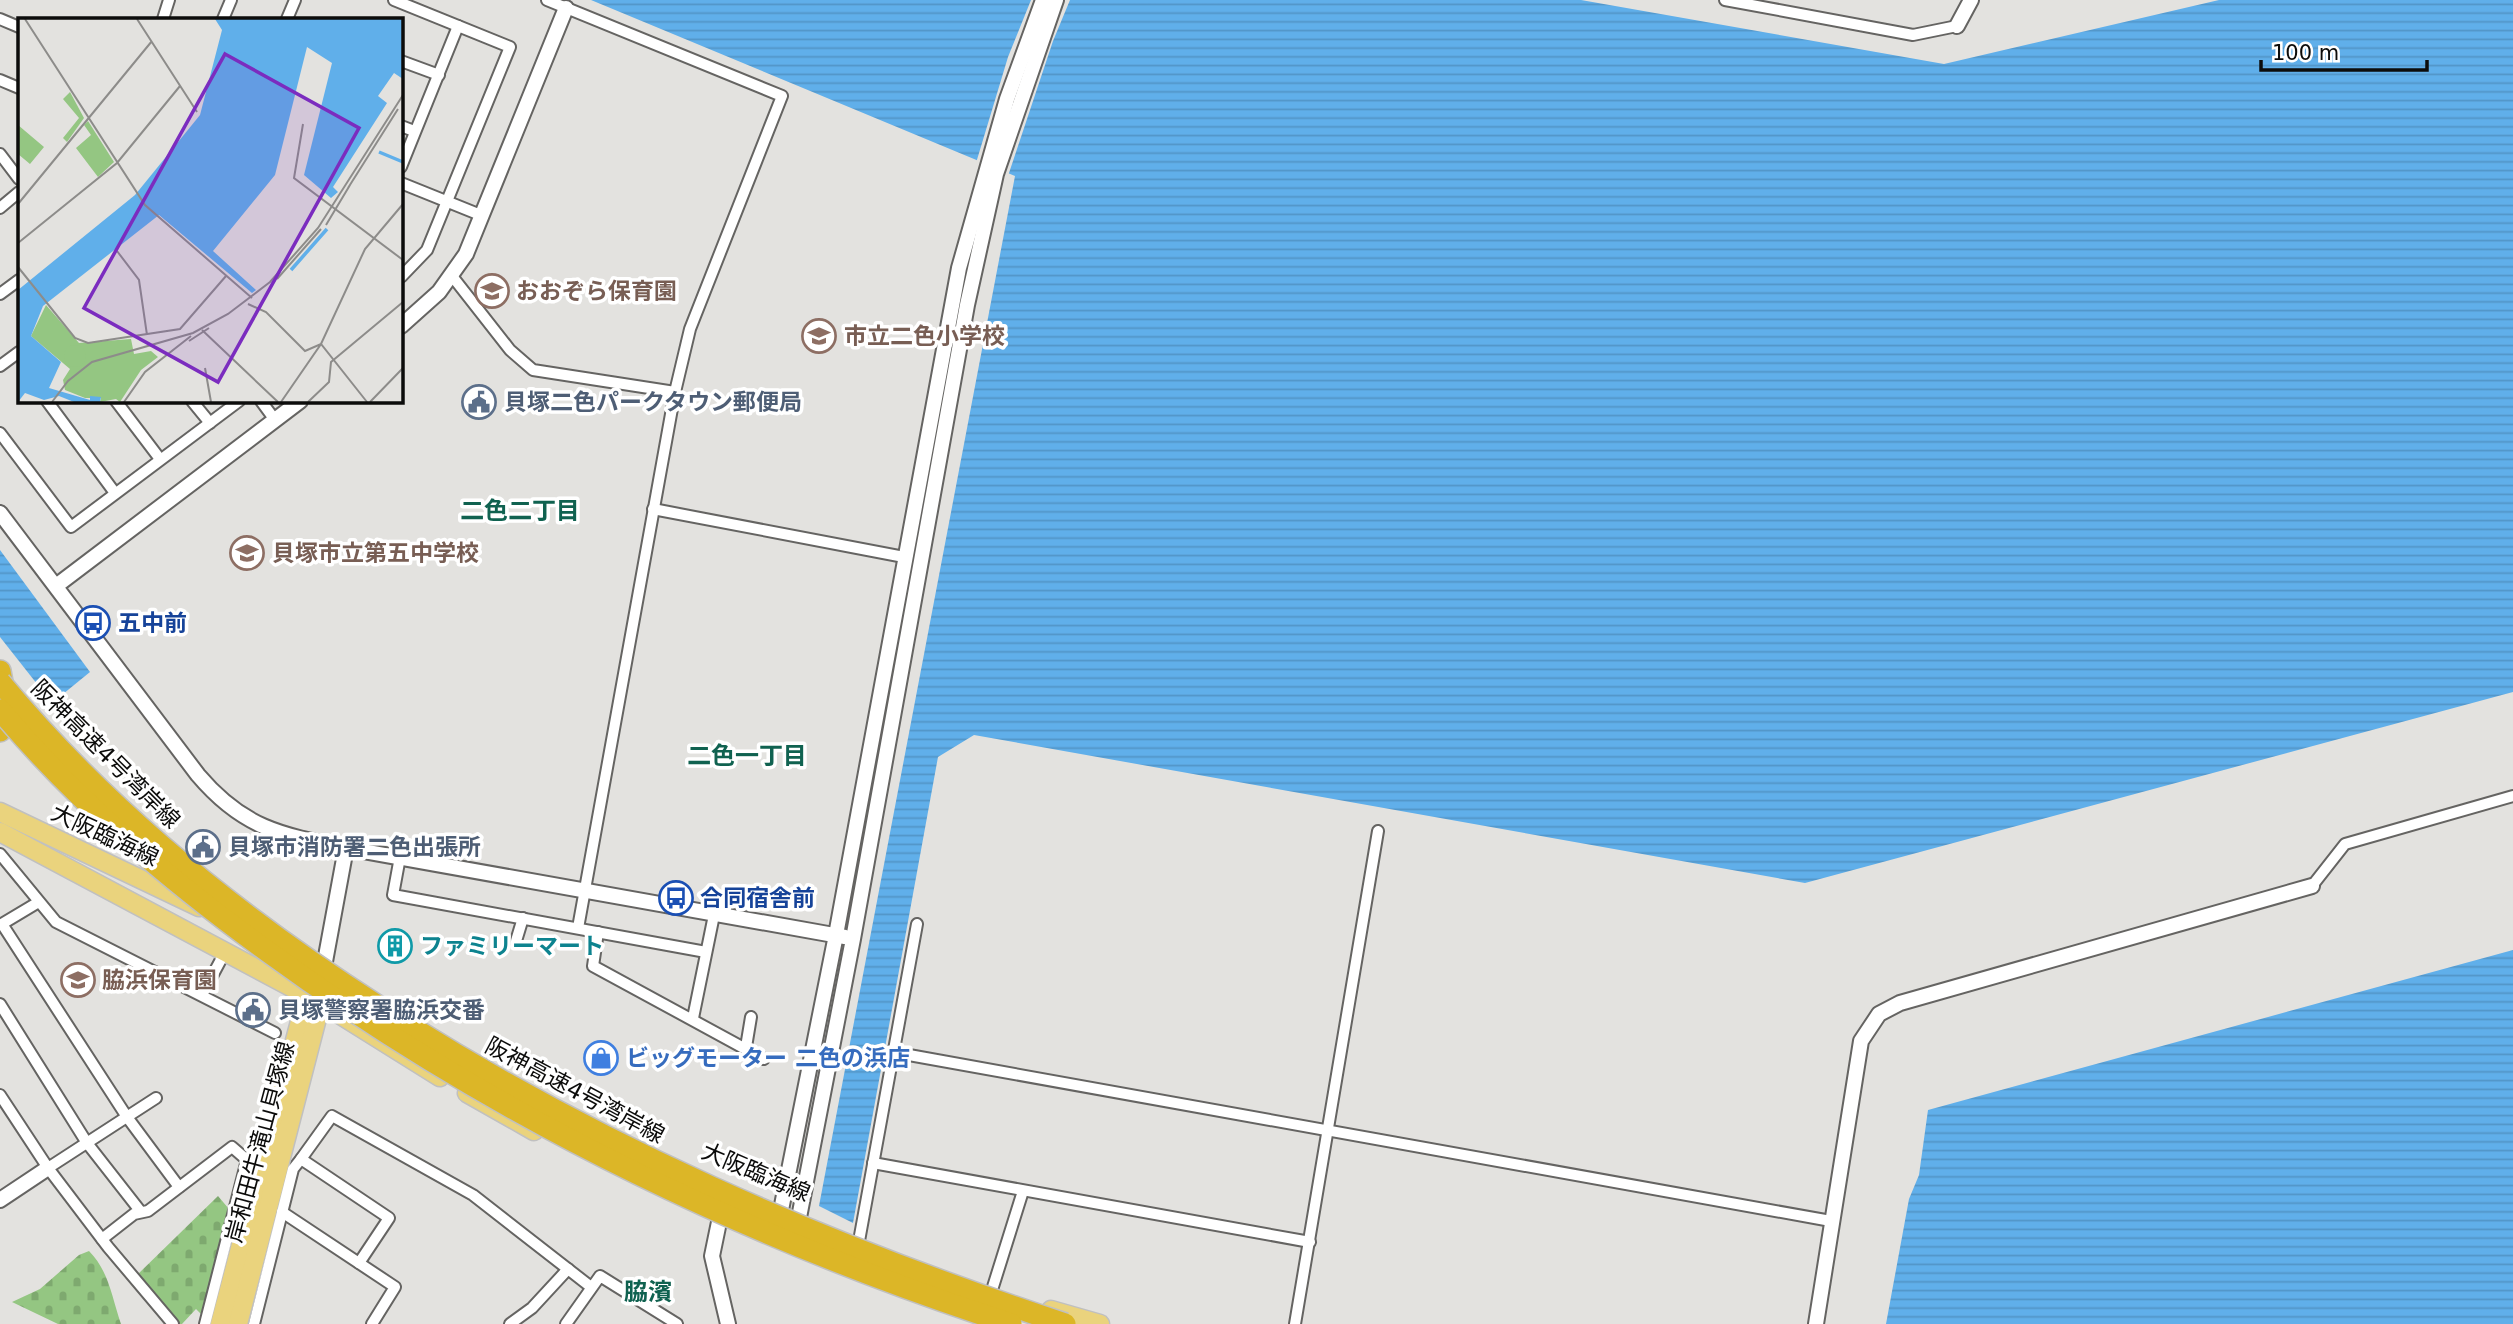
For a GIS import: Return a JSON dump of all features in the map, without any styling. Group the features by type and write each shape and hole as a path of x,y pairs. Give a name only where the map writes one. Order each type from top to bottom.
{"highway":[{"path":"0,671 4,693 0,732"},
{"name":"阪神高速4号湾岸線","path":"0,682 63,754 175,859 314,964 486,1074 629,1150 777,1218 882,1261 1065,1324"},
{"name":"阪神高速4号湾岸線","path":"0,710 88,805 164,873 298,974 411,1049 548,1129 696,1202 873,1276 1011,1324"}],"main road":[{"name":"大阪臨海線","path":"0,812 324,967 520,1084 658,1156 782,1211 859,1241 992,1290 1100,1324"},
{"name":"大阪臨海線","path":"0,832 323,1004 508,1118 719,1222 852,1277 985,1324"},
{"name":"岸和田牛滝山貝塚線","path":"238,1324 265,1181 307,995 324,967"},
{"name":"岸和田牛滝山貝塚線","path":"220,1324 323,1004 324,967"}],"street":[{"path":"163,18 169,0"},
{"path":"223,18 231,0"},
{"path":"288,18 295,0"},
{"path":"394,0 510,47 427,250 402,276"},
{"path":"547,0 782,96 690,329 653,509 578,928"},
{"path":"773,1244 782,1211 836,935 959,268 1043,0"},
{"path":"792,1252 853,939 991,171 1056,0"},
{"path":"1725,0 1913,35 1957,26 1971,0"},
{"path":"402,325 439,292 466,254 566,8"},
{"path":"0,19 18,27"},
{"path":"402,164 458,26"},
{"path":"402,61 439,75"},
{"path":"0,80 18,88"},
{"path":"402,125 414,131"},
{"path":"0,154 18,178"},
{"path":"402,183 448,204 483,215"},
{"path":"0,208 18,193"},
{"path":"452,276 510,350 533,370 675,392"},
{"path":"0,294 18,281"},
{"path":"0,366 18,357"},
{"path":"48,402 116,493"},
{"path":"117,402 160,459"},
{"path":"193,402 210,423"},
{"path":"0,433 71,527 238,402"},
{"path":"262,402 275,420"},
{"path":"56,586 299,402"},
{"path":"653,509 904,557"},
{"path":"0,513 216,797 258,825 291,837 346,848 853,939"},
{"path":"1816,1324 1861,1041 1879,1014 1900,1003 2312,886 2345,845 2513,796"},
{"path":"1295,1324 1330,1131 1378,831"},
{"path":"324,967 346,848"},
{"path":"0,855 37,903 56,922 275,1033"},
{"path":"400,857 393,895 706,952"},
{"path":"37,903 2,924 127,1117 179,1187"},
{"path":"693,1018 714,915"},
{"path":"516,941 523,918"},
{"path":"859,1241 917,925"},
{"path":"598,932 593,966 764,1059"},
{"path":"202,995 225,952"},
{"path":"0,1004 87,1143 141,1212"},
{"path":"746,1047 751,1017"},
{"path":"909,1055 1832,1221"},
{"path":"0,1095 48,1168 102,1240 173,1324"},
{"path":"0,1200 156,1098"},
{"path":"254,1324 293,1169 332,1116 473,1195 590,1287"},
{"path":"102,1240 141,1212 148,1211 232,1147 247,1160 205,1324"},
{"path":"301,1159 388,1218 359,1263"},
{"path":"873,1163 1310,1242"},
{"path":"992,1290 1023,1191"},
{"path":"282,1212 395,1287 372,1324"},
{"path":"719,1222 712,1256 728,1324"},
{"path":"510,1324 532,1308 568,1269"},
{"path":"566,1324 600,1276 677,1324"}],"green space":[{"path":"218,1196 229,1209 201,1314 196,1309 182,1324 176,1324 136,1276"},
{"path":"89,1251 106,1276 121,1324 58,1324 12,1302 40,1289 79,1255"}],"water":[{"path":"591,0 1581,0 1944,64 2219,0 2513,0 2513,692 1805,883 974,735 938,757 853,1223 819,1206 1015,176"},
{"path":"0,550 90,672 52,703 0,637"},
{"path":"2513,950 2513,1324 1886,1324 1909,1199 1919,1175 1928,1110"}],"pier":[{"path":"1031,0 1070,0 1053,41 1008,176 976,163 1008,57"}],"place":[{"name":"おおぞら保育園","path":"492,291"},
{"name":"市立二色小学校","path":"819,336"},
{"name":"貝塚二色パークタウン郵便局","path":"479,402"},
{"name":"貝塚市立第五中学校","path":"247,553"},
{"name":"五中前","path":"93,623"},
{"name":"貝塚市消防署二色出張所","path":"203,847"},
{"name":"合同宿舎前","path":"676,898"},
{"name":"ファミリーマート","path":"395,946"},
{"name":"脇浜保育園","path":"78,980"},
{"name":"貝塚警察署脇浜交番","path":"253,1010"},
{"name":"ビッグモーター 二色の浜店","path":"601,1058"}],"district":[{"name":"二色二丁目","path":"520,511"},
{"name":"二色一丁目","path":"747,756"},
{"name":"脇濱","path":"648,1292"}]}
